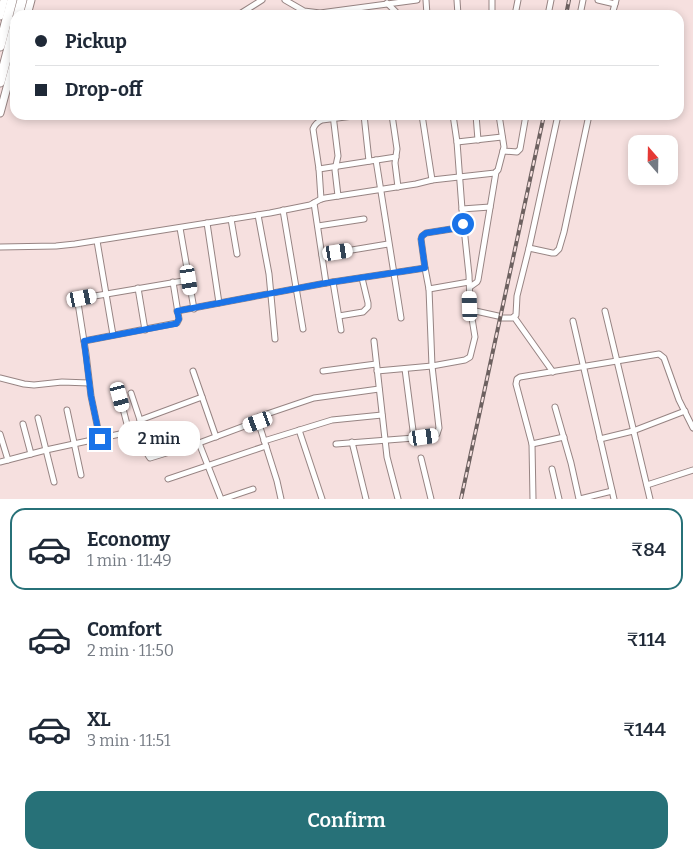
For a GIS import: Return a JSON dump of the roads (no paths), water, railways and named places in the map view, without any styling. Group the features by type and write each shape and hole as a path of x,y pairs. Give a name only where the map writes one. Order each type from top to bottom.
{"highway":[{"path":"0,46 12,0"},
{"path":"0,82 10,45"}],"street":[{"path":"0,16 4,0"},
{"path":"246,10 262,0"},
{"path":"340,10 418,0"},
{"path":"598,0 616,2"},
{"path":"287,1 301,10"},
{"path":"387,3 394,10"},
{"path":"0,113 10,76"},
{"path":"321,199 313,129 322,120"},
{"path":"334,120 338,156 335,170 338,196"},
{"path":"363,120 369,161"},
{"path":"393,120 397,149 395,166 398,187"},
{"path":"423,120 432,180"},
{"path":"377,371 432,366 466,360 470,357 475,340 454,120"},
{"path":"476,120 478,140"},
{"path":"429,288 470,284 478,280 496,172 503,151 500,120"},
{"path":"503,151 518,151 525,120"},
{"path":"553,372 515,316 517,296 557,120"},
{"path":"529,248 552,253 558,249 564,232 588,120"},
{"path":"457,142 502,137"},
{"path":"319,169 396,157"},
{"path":"376,160 401,318"},
{"path":"0,247 56,246 180,228 310,205 321,199 432,180 496,172"},
{"path":"314,203 326,283"},
{"path":"462,209 490,207"},
{"path":"283,210 303,329"},
{"path":"258,215 269,274 275,339"},
{"path":"231,219 237,254"},
{"path":"318,226 364,219"},
{"path":"207,223 219,303"},
{"path":"336,444 384,441 438,434 432,366 429,288 421,239 423,234 464,227"},
{"path":"180,228 194,309"},
{"path":"97,240 113,335"},
{"path":"322,255 388,244"},
{"path":"177,311 326,283 425,268"},
{"path":"339,316 363,312 368,307 362,278"},
{"path":"100,439 89,385 79,300 189,280"},
{"path":"84,341 176,324 179,319 172,282"},
{"path":"333,282 342,330"},
{"path":"138,288 145,330"},
{"path":"471,310 500,317 515,316"},
{"path":"605,311 650,499"},
{"path":"573,321 614,499"},
{"path":"374,341 384,441 398,499"},
{"path":"533,499 532,444 516,384 520,377 583,368 656,354 662,356 679,400 693,428"},
{"path":"323,371 376,364"},
{"path":"405,369 414,438"},
{"path":"193,372 216,437"},
{"path":"0,378 34,385 62,382 89,385"},
{"path":"281,499 258,418 261,415 314,398 379,389"},
{"path":"131,393 150,458 258,422"},
{"path":"120,397 129,432"},
{"path":"140,420 202,397"},
{"path":"555,407 580,499 612,491"},
{"path":"67,410 81,475"},
{"path":"600,439 633,431 685,411"},
{"path":"168,479 299,430 338,419 382,415"},
{"path":"38,418 54,482"},
{"path":"23,424 31,454"},
{"path":"0,462 143,429"},
{"path":"299,430 322,499"},
{"path":"0,434 8,460"},
{"path":"532,444 564,437"},
{"path":"352,442 366,499"},
{"path":"199,443 222,499 253,489"},
{"path":"421,458 431,499"},
{"path":"552,469 559,499"},
{"path":"647,485 693,470"}],"railway":[{"path":"567,10 569,0"},
{"path":"461,499 543,120"}]}
